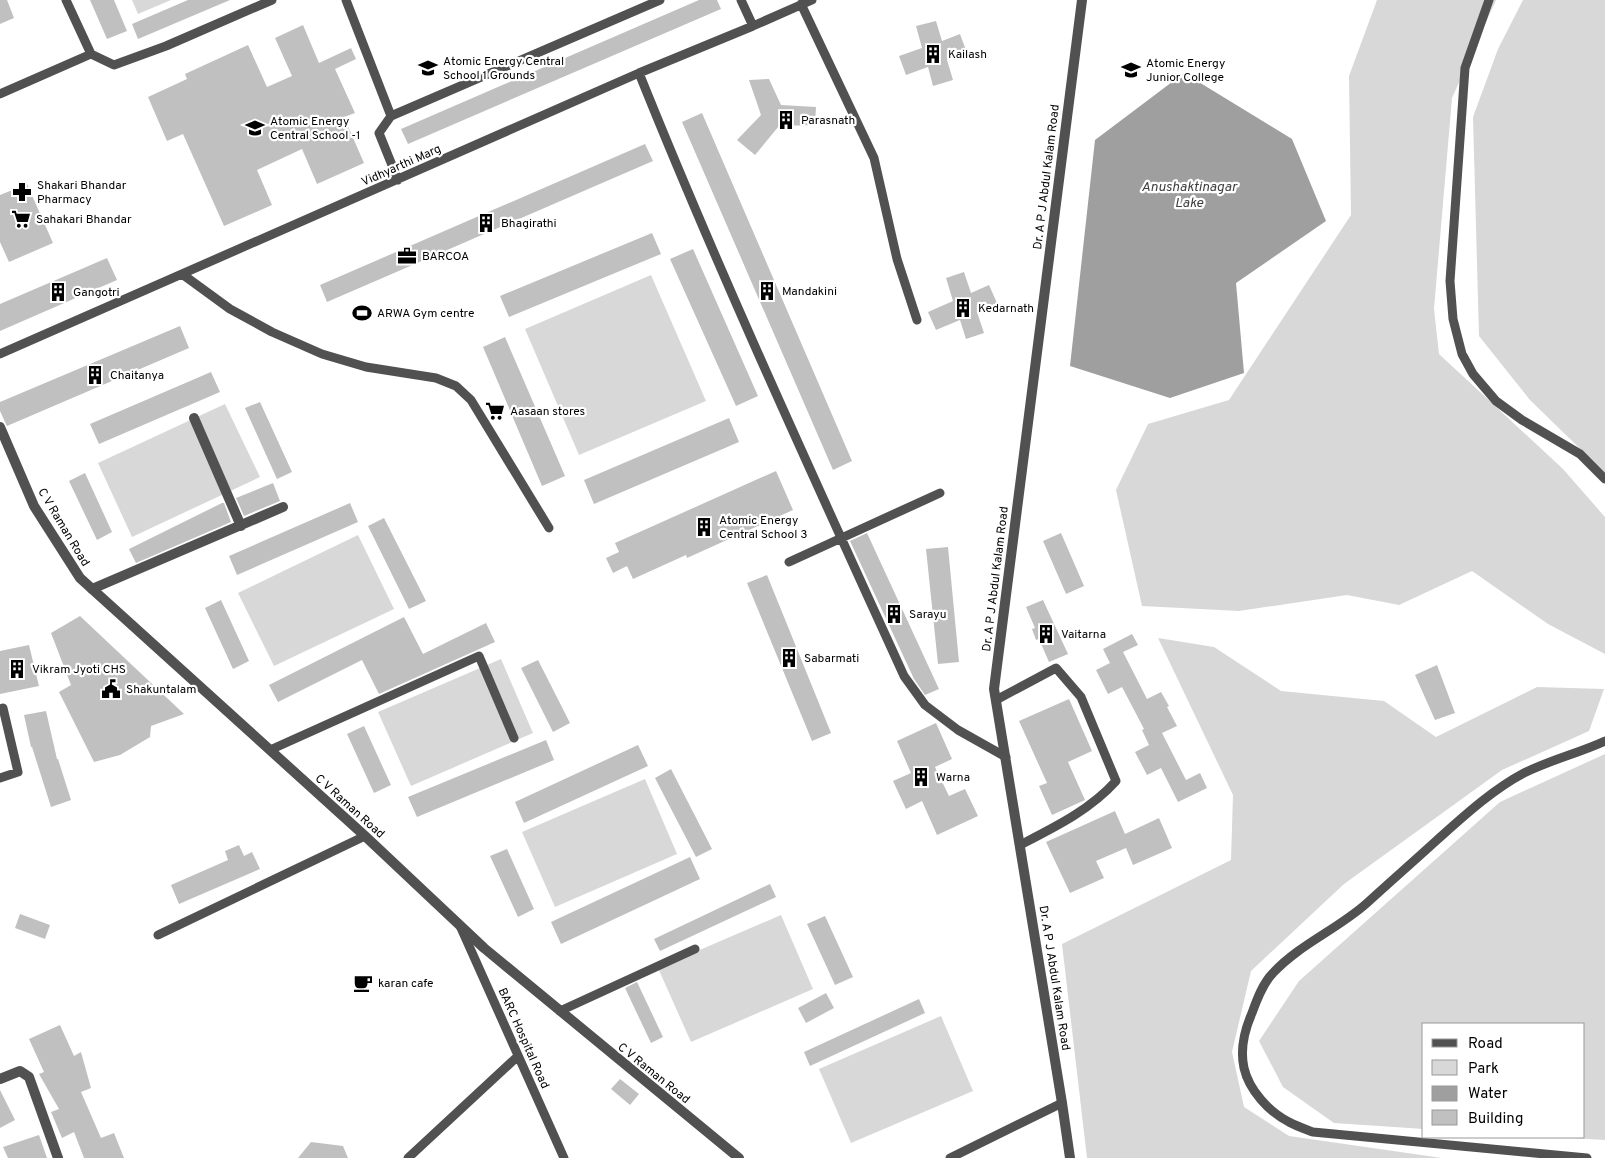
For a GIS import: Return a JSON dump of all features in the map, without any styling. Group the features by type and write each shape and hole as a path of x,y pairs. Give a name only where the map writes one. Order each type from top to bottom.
{"street":[{"name":"Dr. A P J Abdul Kalam Road","path":"1070,1158 994,688 1082,0"},
{"path":"194,418 241,526"},
{"name":"C V Raman Road","path":"0,427 34,506 80,578 365,836 461,928 739,1158"},
{"path":"92,589 283,508"},
{"path":"0,1079 20,1071 29,1077 58,1158"}],"lane":[{"path":"66,0 91,54 114,65 166,46 272,0"},
{"path":"346,0 391,116"},
{"path":"398,180 379,133 391,116 660,0"},
{"path":"741,0 753,26"},
{"name":"Vidhyarthi Marg","path":"0,354 639,73 812,0"},
{"path":"1489,0 1465,68 1450,281 1453,319 1462,354 1473,374 1496,401 1522,420 1580,454 1605,479"},
{"path":"801,4 874,158 897,259 917,320"},
{"path":"0,94 91,54"},
{"path":"639,73 791,428 904,676 925,705 958,730 1006,757"},
{"path":"182,274 230,309 272,332 322,354 366,367 436,378 456,386 471,400 549,528"},
{"path":"789,562 940,493"},
{"path":"270,750 479,656 514,738"},
{"path":"996,700 1056,668 1081,697 1116,781 1102,796 1070,818 1020,845"},
{"path":"0,709 3,708 18,772 0,778"},
{"path":"1587,1158 1313,1132 1288,1122 1268,1107 1254,1090 1244,1068 1243,1046 1247,1025 1258,996 1271,974 1292,956 1360,908 1468,812 1498,791 1523,774 1544,764 1605,741"},
{"path":"158,935 365,836"},
{"name":"BARC Hospital Road","path":"461,928 564,1158"},
{"path":"560,1011 695,948"},
{"path":"408,1158 518,1056"},
{"path":"950,1158 1062,1102"}],"green space":[{"path":"132,0 171,0 138,14"},
{"path":"1377,0 1496,0 1452,98 1434,309 1439,354 1563,469 1605,517 1605,654 1548,624 1472,571 1399,605 1347,595 1239,611 1142,606 1116,490 1148,424 1229,400 1351,215 1349,76"},
{"path":"1523,0 1605,0 1605,473 1530,400 1479,336 1473,117 1498,49"},
{"path":"651,275 706,401 579,455 525,329"},
{"path":"225,404 260,477 132,537 98,463"},
{"path":"358,535 394,609 274,666 238,593"},
{"path":"1158,638 1214,647 1281,691 1384,701 1436,737 1537,687 1604,689 1589,731 1502,770 1344,884 1251,971 1232,1052 1244,1107 1289,1136 1442,1158 1087,1158 1062,944 1231,860 1233,795"},
{"path":"501,659 533,733 411,786 378,712"},
{"path":"1605,754 1605,1140 1572,1138 1585,1138 1585,1023 1422,1023 1422,1129 1334,1123 1283,1087 1259,1041 1299,981 1500,802"},
{"path":"645,779 677,854 555,907 522,832"},
{"path":"781,915 813,989 691,1042 658,968"},
{"path":"941,1016 973,1091 851,1143 819,1069"}],"water":[{"name":"Anushaktinagar Lake","path":"1184,73 1292,139 1326,221 1236,283 1244,373 1170,398 1070,366 1095,140"}],"building":[{"path":"0,0 7,0 14,18 0,24"},
{"path":"90,0 114,0 127,31 107,39"},
{"path":"188,0 230,0 138,39 132,24"},
{"path":"699,0 717,0 721,9 408,144 401,129"},
{"name":"Kailash","path":"936,21 942,41 960,34 967,53 947,60 953,80 933,86 928,67 906,75 899,56 922,48 916,26"},
{"path":"303,25 319,63 351,48 356,59 335,69 355,113 344,117 364,163 317,184 302,149 257,170 272,205 224,226 183,134 167,141 148,97 187,79 185,74 248,45 267,87 292,76 275,38"},
{"name":"Parasnath","path":"769,79 781,105 816,107 815,125 779,126 755,155 737,140 761,115 749,80"},
{"name":"Mandakini","path":"702,113 852,461 833,470 682,122"},
{"name":"Bhagirathi","path":"645,144 653,161 327,302 320,285"},
{"name":"Sahakari Bhandar","path":"27,184 53,243 9,262 0,242 0,195"},
{"path":"652,233 661,254 509,317 500,296"},
{"path":"693,249 758,396 736,406 670,259"},
{"name":"Gangotri","path":"107,258 117,280 0,331 0,304"},
{"name":"Kedarnath","path":"964,272 971,293 989,285 997,303 977,312 984,333 966,339 960,320 936,330 928,312 953,301 946,278"},
{"name":"Chaitanya","path":"180,326 189,348 7,426 0,411 0,402"},
{"path":"505,337 565,476 542,486 483,347"},
{"path":"211,372 220,392 99,444 90,424"},
{"path":"260,402 292,472 277,479 245,408"},
{"path":"729,418 739,442 594,504 584,480"},
{"name":"Atomic Energy Central School 3","path":"776,471 793,510 687,558 686,555 633,579 627,566 613,573 606,558 619,552 615,543"},
{"path":"85,473 112,532 97,540 69,481"},
{"path":"273,483 280,501 244,516 236,498"},
{"path":"224,503 231,522 136,563 129,549"},
{"path":"350,503 358,522 237,575 229,556"},
{"path":"384,518 426,601 409,609 368,526"},
{"name":"Sarayu","path":"867,533 939,689 925,695 914,679 850,541"},
{"path":"1061,533 1084,586 1066,594 1043,541"},
{"path":"948,547 959,662 938,664 926,549"},
{"name":"Sabarmati","path":"767,575 831,733 812,741 747,583"},
{"path":"221,600 249,661 233,669 205,608"},
{"name":"Vaitarna","path":"1043,600 1068,654 1049,662 1039,639 1036,640 1032,629 1035,628 1026,607"},
{"name":"Shakuntalam","path":"80,616 184,714 151,726 150,737 120,755 94,762 59,692 71,685 51,633"},
{"path":"404,617 423,654 486,623 495,642 379,694 362,660 278,702 269,685"},
{"path":"1132,634 1138,645 1123,652 1147,699 1161,692 1177,726 1162,733 1186,780 1200,773 1207,788 1178,802 1161,768 1147,775 1135,752 1149,745 1142,730 1144,729 1122,687 1108,694 1096,670 1110,663 1103,649"},
{"name":"Vikram Jyoti CHS","path":"29,645 39,686 0,694 0,651"},
{"path":"538,660 570,723 553,732 521,668"},
{"path":"1437,665 1455,713 1435,720 1415,675"},
{"path":"1069,699 1092,751 1068,762 1085,800 1052,815 1039,786 1047,783 1019,721"},
{"path":"46,711 57,759 71,800 51,807 31,747 24,715"},
{"name":"Warna","path":"936,723 952,759 935,767 949,796 965,789 978,816 937,835 922,801 906,809 893,781 911,773 897,741"},
{"path":"364,726 391,785 374,793 347,734"},
{"path":"546,740 554,760 417,817 408,797"},
{"path":"638,745 648,766 524,823 515,802"},
{"path":"671,769 712,849 696,857 655,778"},
{"path":"1115,811 1125,834 1159,818 1172,848 1133,865 1126,848 1096,861 1104,878 1070,893 1046,842"},
{"path":"239,845 244,856 252,852 260,869 179,904 171,885 228,860 225,851"},
{"path":"507,849 534,909 518,917 490,856"},
{"path":"690,857 700,879 561,944 551,922"},
{"path":"770,884 776,897 660,951 654,939"},
{"path":"20,914 50,925 45,939 15,928"},
{"path":"825,916 853,977 835,985 807,924"},
{"path":"637,982 663,1037 651,1043 625,988"},
{"path":"826,993 834,1008 806,1023 798,1008"},
{"path":"919,999 925,1013 810,1066 804,1052"},
{"path":"60,1025 74,1056 81,1052 91,1088 81,1092 101,1138 114,1133 124,1158 84,1158 74,1132 62,1138 51,1112 59,1109 39,1074 44,1072 29,1039"},
{"path":"620,1079 639,1094 630,1105 611,1089"},
{"path":"0,1090 15,1120 0,1128"},
{"path":"39,1135 47,1158 8,1158 3,1147"},
{"path":"311,1142 343,1146 348,1158 298,1158"}],"place":[{"name":"Kailash","path":"933,54"},
{"name":"Atomic Energy Central School 1 Grounds","path":"428,68"},
{"name":"Atomic Energy Junior College","path":"1131,70"},
{"name":"Parasnath","path":"786,120"},
{"name":"Atomic Energy Central School -1","path":"255,128"},
{"name":"Shakari Bhandar Pharmacy","path":"22,192"},
{"name":"Sahakari Bhandar","path":"21,219"},
{"name":"Bhagirathi","path":"486,223"},
{"name":"BARCOA","path":"407,256"},
{"name":"Mandakini","path":"767,291"},
{"name":"Gangotri","path":"58,292"},
{"name":"Kedarnath","path":"963,308"},
{"name":"ARWA Gym centre","path":"362,313"},
{"name":"Chaitanya","path":"95,375"},
{"name":"Aasaan stores","path":"495,411"},
{"name":"Atomic Energy Central School 3","path":"704,527"},
{"name":"Sarayu","path":"894,614"},
{"name":"Vaitarna","path":"1046,634"},
{"name":"Sabarmati","path":"789,658"},
{"name":"Vikram Jyoti CHS","path":"17,669"},
{"name":"Shakuntalam","path":"111,689"},
{"name":"Warna","path":"921,777"},
{"name":"karan cafe","path":"363,983"}]}
